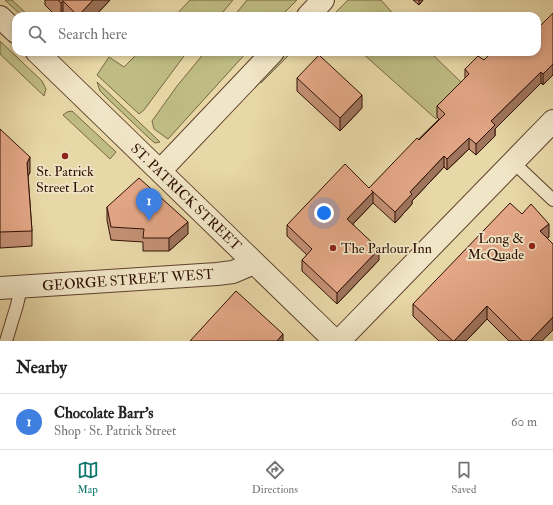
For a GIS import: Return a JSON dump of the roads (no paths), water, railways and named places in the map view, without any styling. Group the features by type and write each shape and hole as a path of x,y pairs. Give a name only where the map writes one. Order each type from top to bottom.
{"street":[{"path":"312,12 324,0"},
{"path":"0,17 12,28"},
{"name":"ST. PATRICK STREET","path":"41,56 335,341"},
{"path":"160,171 269,56"},
{"path":"339,341 553,121"},
{"name":"GEORGE STREET WEST","path":"10,288 217,274 233,272 254,263"}],"lane":[{"path":"513,162 553,200"},
{"path":"6,341 17,305 10,288"}],"place":[{"name":"St. Patrick Street Lot","path":"65,156"},
{"name":"Chocolate Barr's","path":"149,221"},
{"name":"Long & McQuade","path":"532,246"},
{"name":"The Parlour Inn","path":"333,248"}]}
